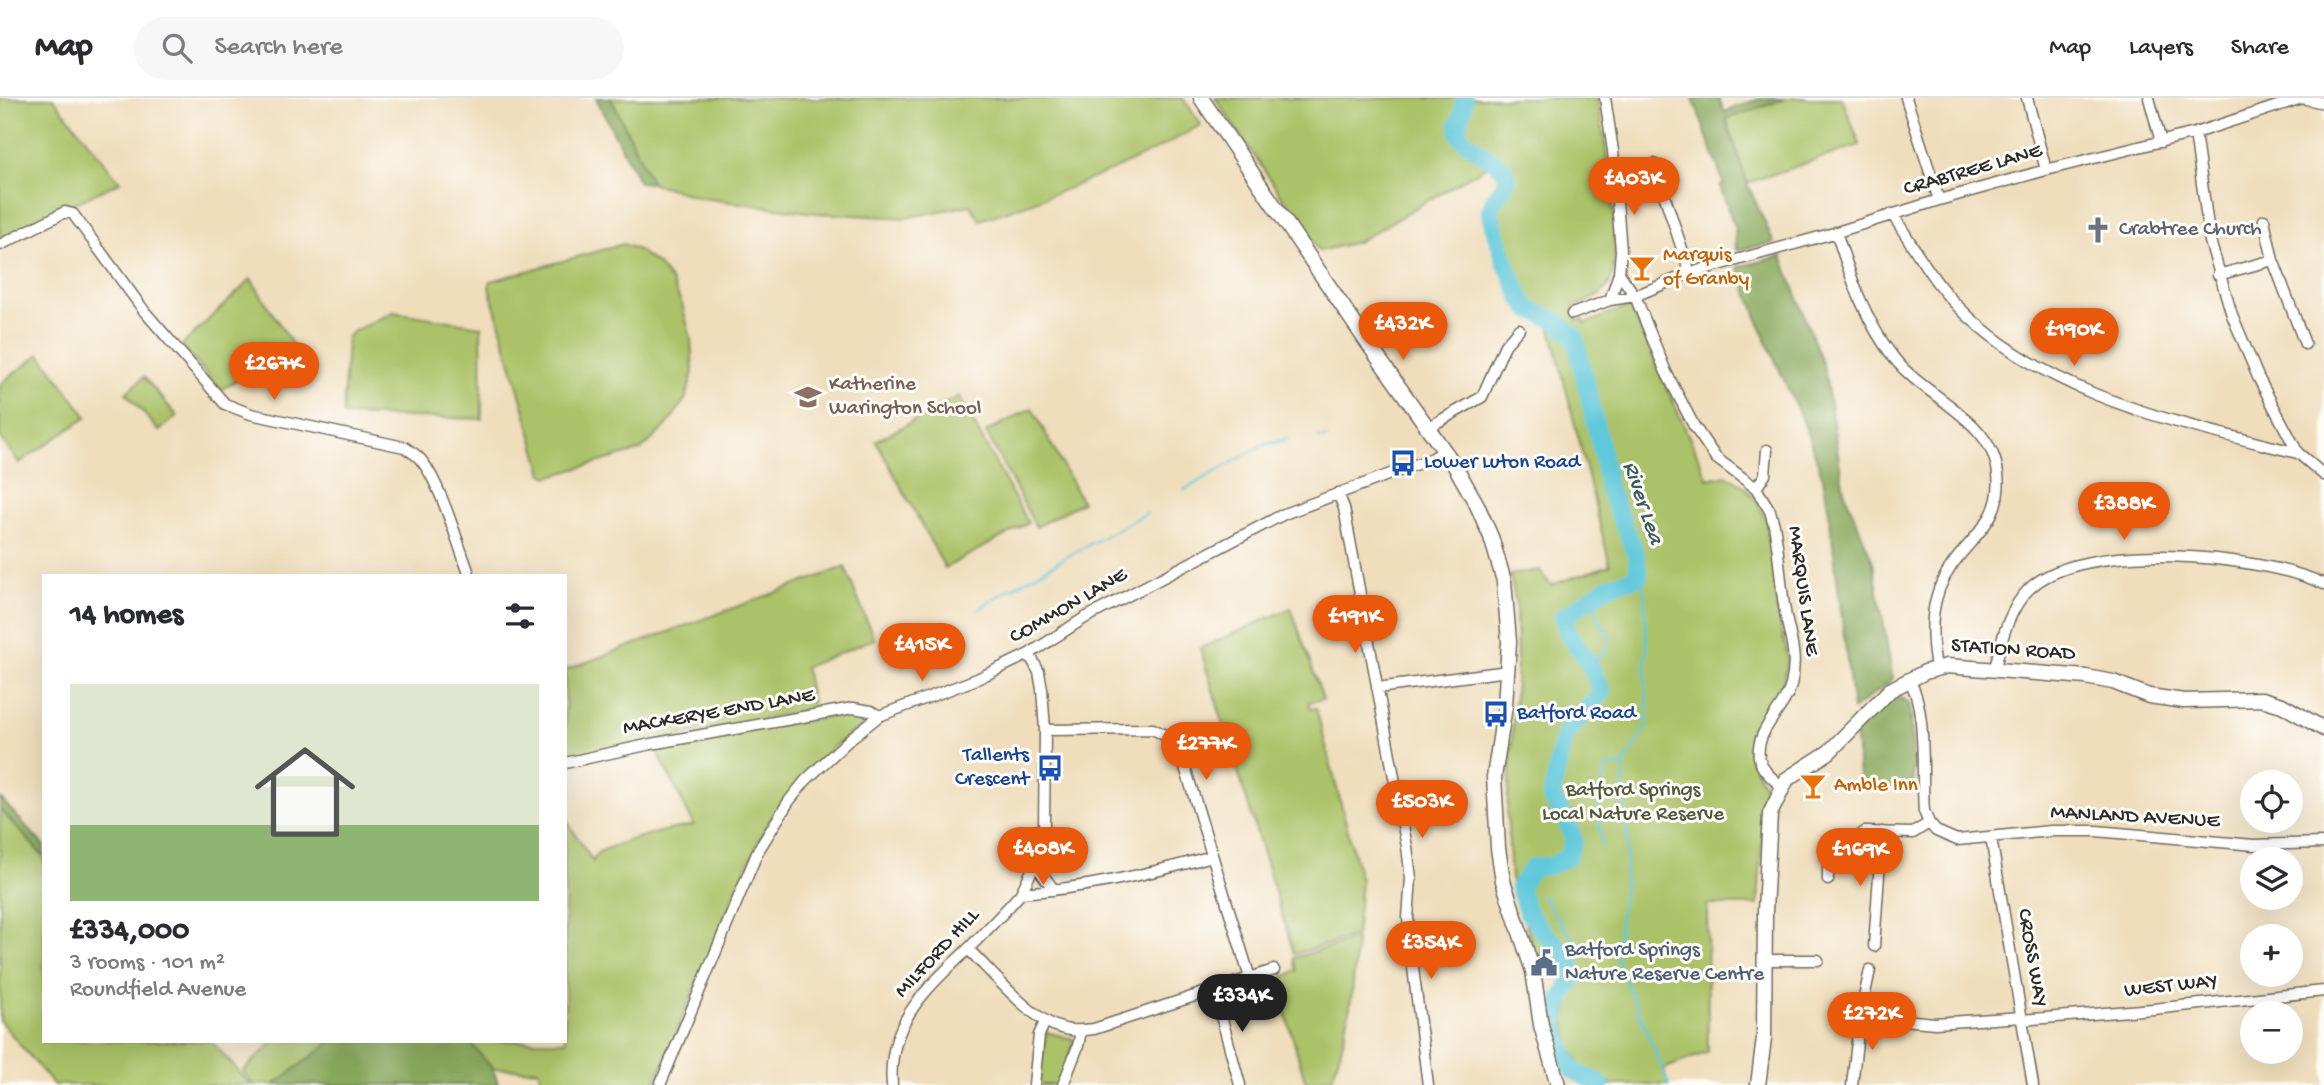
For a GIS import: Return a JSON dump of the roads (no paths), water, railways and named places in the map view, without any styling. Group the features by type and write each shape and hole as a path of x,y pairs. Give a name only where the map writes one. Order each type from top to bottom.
{"main road":[{"path":"1201,98 1369,345 1429,427 1477,505 1498,558 1507,603 1508,671 1494,777 1498,848 1503,881 1533,971 1541,1025 1558,1085"},
{"name":"STATION ROAD","path":"1781,786 1793,774 1829,752 1890,690 1908,679 1936,668 1995,668 2086,677 2113,682 2149,696 2184,701 2263,699 2282,705 2324,729"},
{"path":"1758,1085 1764,1038 1770,814 1781,786"}],"street":[{"path":"1605,98 1615,173 1621,251 1619,273 1610,300"},
{"path":"1906,98 1939,200"},
{"path":"2027,98 2046,170"},
{"path":"2149,98 2161,142"},
{"name":"CRABTREE LANE","path":"1572,314 1610,300 1635,296 1689,273 2046,170 2195,133 2302,98 2324,103"},
{"path":"2195,133 2203,201 2218,275 2232,315 2258,377 2298,453 2324,475"},
{"path":"1654,164 1689,273"},
{"path":"0,245 65,212 73,214 145,313 225,404 251,414 404,447 415,453 435,482 469,574"},
{"path":"1892,214 1935,279 1958,307 2000,342 2043,370 2129,408 2298,453"},
{"path":"2264,220 2273,260 2305,344"},
{"path":"1836,232 1858,298 1880,339 1906,372 1987,440 1998,470 1996,501 1990,517 1984,529 1951,566 1936,599 1931,633 1936,668"},
{"path":"2218,275 2273,260"},
{"name":"MARQUIS LANE","path":"1619,273 1635,296 1665,372 1694,426 1716,458 1756,488 1770,511 1784,606 1794,652 1791,684 1759,744 1759,758 1763,767 1781,786"},
{"path":"1429,427 1482,397 1505,345 1519,329"},
{"path":"1756,488 1765,475 1768,450"},
{"name":"COMMON LANE","path":"660,1085 767,834 789,801 822,763 879,716 977,679 1029,654 1083,619 1284,514 1433,458 1444,451"},
{"path":"1338,493 1344,508 1411,878 1409,929 1428,1085"},
{"path":"1995,668 2004,634 2028,590 2044,578 2077,565 2105,559 2146,557 2221,561 2292,573 2324,584"},
{"name":"MILFORD HILL","path":"892,1085 894,1048 907,1013 923,992 1021,893 1035,864 1044,828 1045,730 1041,680 1029,654"},
{"path":"1377,688 1508,671"},
{"path":"1828,880 1828,861 1832,852 1850,846 1864,832 1913,833 1929,823 1924,811 1920,710 1916,692 1908,679"},
{"name":"MACKERYE END LANE","path":"567,763 650,744 853,708 871,711 879,716"},
{"path":"1045,730 1153,729 1170,738 1180,751 1250,978"},
{"name":"MANLAND AVENUE","path":"1929,823 1942,835 1957,840 2051,831 2096,831 2253,845 2324,843"},
{"path":"1874,946 1882,832"},
{"name":"CROSS WAY","path":"1992,838 2033,1085"},
{"path":"1021,893 1054,890 1212,856"},
{"path":"1035,864 1054,890"},
{"path":"968,949 1045,1022 1061,1029 1081,1031 1274,970"},
{"path":"1765,960 1818,960"},
{"path":"1852,1085 1860,1016 1870,970"},
{"path":"1214,990 1240,1085"},
{"name":"WEST WAY","path":"1860,1016 1935,1023 2153,1009 2324,991"},
{"path":"1034,1085 1038,1035 1045,1022"},
{"path":"1063,1085 1081,1031"}],"waterway":[{"name":"River Lea","path":"1464,98 1458,124 1459,135 1503,168 1507,175 1506,184 1494,200 1490,212 1505,261 1522,300 1530,310 1557,321 1575,337 1608,488 1636,554 1639,576 1607,587 1563,617 1568,634 1589,663 1602,692 1564,736 1551,797 1565,818 1574,840 1567,858 1549,866 1533,867 1519,887 1527,911 1563,951 1576,974 1560,1002 1556,1018 1566,1057 1573,1069 1601,1085"},
{"path":"1319,438 1327,438"},
{"path":"1184,490 1261,446 1287,439"},
{"path":"979,610 991,600 1147,513"},
{"path":"1639,576 1644,590 1648,723 1624,765 1627,856 1616,957 1669,1085"},
{"path":"1589,663 1605,652 1610,637 1591,598"},
{"path":"1602,846 1599,816 1604,776 1607,766 1623,765"},
{"path":"1543,895 1567,932 1584,948 1603,952 1617,943"}],"place":[{"name":"Crabtree Church","path":"2098,230"},
{"name":"Marquis of Granby","path":"1642,268"},
{"name":"Katherine Warington School","path":"808,397"},
{"name":"Lower Luton Road","path":"1403,463"},
{"name":"Batford Road","path":"1496,714"},
{"name":"Tallents Crescent","path":"1050,768"},
{"name":"Amble Inn","path":"1813,786"},
{"name":"Batford Springs Nature Reserve Centre","path":"1544,963"}],"park label":[{"name":"Batford Springs Local Nature Reserve","path":"1633,803"}]}
